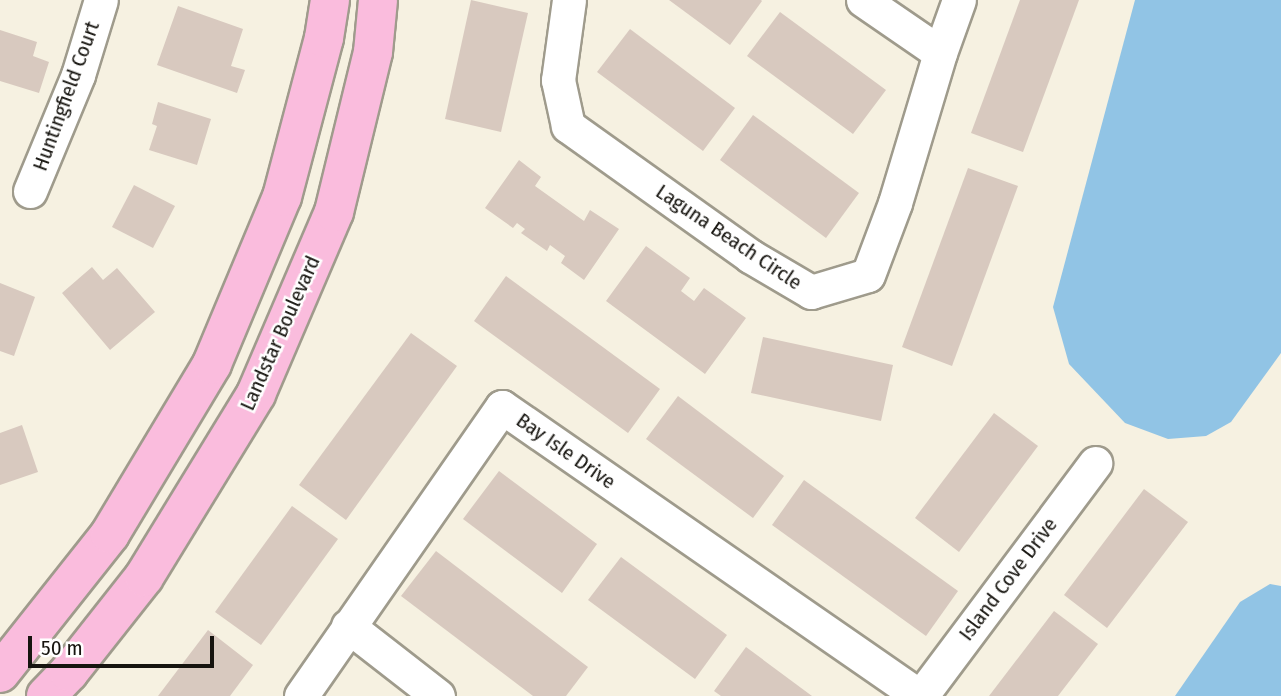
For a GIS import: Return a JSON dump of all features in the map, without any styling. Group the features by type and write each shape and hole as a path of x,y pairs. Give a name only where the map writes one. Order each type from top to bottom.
{"main road":[{"path":"0,673 110,534 212,364 282,197 324,38 330,0"},
{"name":"Landstar Boulevard","path":"46,696 69,672 144,576 256,394 334,212 373,52 378,0"}],"street":[{"name":"Huntingfield Court","path":"30,191 78,75 101,0"},
{"name":"Laguna Beach Circle","path":"569,0 558,80 568,126 750,256 811,292 868,275 895,203 940,52 960,0"},
{"path":"863,0 940,52"},
{"name":"Bay Isle Drive","path":"308,693 348,626 502,407 920,696"},
{"name":"Island Cove Drive","path":"920,696 1095,463"},
{"path":"348,626 438,696"}],"water":[{"path":"1135,0 1281,0 1281,353 1231,422 1206,436 1168,439 1125,423 1069,364 1053,307"},
{"path":"1270,584 1281,586 1281,696 1175,696 1240,602"}],"building":[{"path":"471,0 528,13 501,132 445,119"},
{"path":"669,0 761,0 762,1 730,45"},
{"path":"1020,0 1079,0 1023,152 971,133"},
{"path":"178,6 243,29 231,66 245,70 237,93 157,65"},
{"path":"780,12 886,90 853,134 747,56"},
{"path":"630,29 735,108 703,151 597,72"},
{"path":"0,30 37,42 33,56 49,62 39,93 0,81"},
{"path":"158,102 211,119 197,165 149,150 157,126 152,124"},
{"path":"753,115 859,193 826,238 720,160"},
{"path":"519,160 541,177 535,186 584,221 590,210 619,229 584,280 561,263 565,256 550,245 547,251 521,233 525,229 517,223 513,228 485,208"},
{"path":"968,168 1018,186 952,366 902,347"},
{"path":"134,185 175,206 153,248 112,227"},
{"path":"646,246 690,278 681,291 694,301 704,288 746,318 705,374 606,301"},
{"path":"92,267 103,280 117,268 155,312 110,350 62,293"},
{"path":"506,276 660,389 628,433 474,321"},
{"path":"0,283 35,297 14,356 0,351"},
{"path":"411,333 457,366 346,520 299,485"},
{"path":"763,337 893,365 881,421 751,393"},
{"path":"678,396 784,476 753,518 646,439"},
{"path":"994,413 1038,446 959,552 915,518"},
{"path":"22,425 38,472 0,485 0,433"},
{"path":"499,471 597,544 562,593 463,519"},
{"path":"804,480 958,591 926,636 772,525"},
{"path":"1144,489 1188,522 1107,628 1064,595"},
{"path":"292,506 338,539 261,645 215,612"},
{"path":"436,551 588,667 566,696 533,696 401,596"},
{"path":"621,557 727,635 695,679 588,600"},
{"path":"1054,611 1098,644 1058,696 989,696"},
{"path":"208,630 253,665 230,696 158,696"},
{"path":"746,647 812,696 721,696 714,691"}]}
